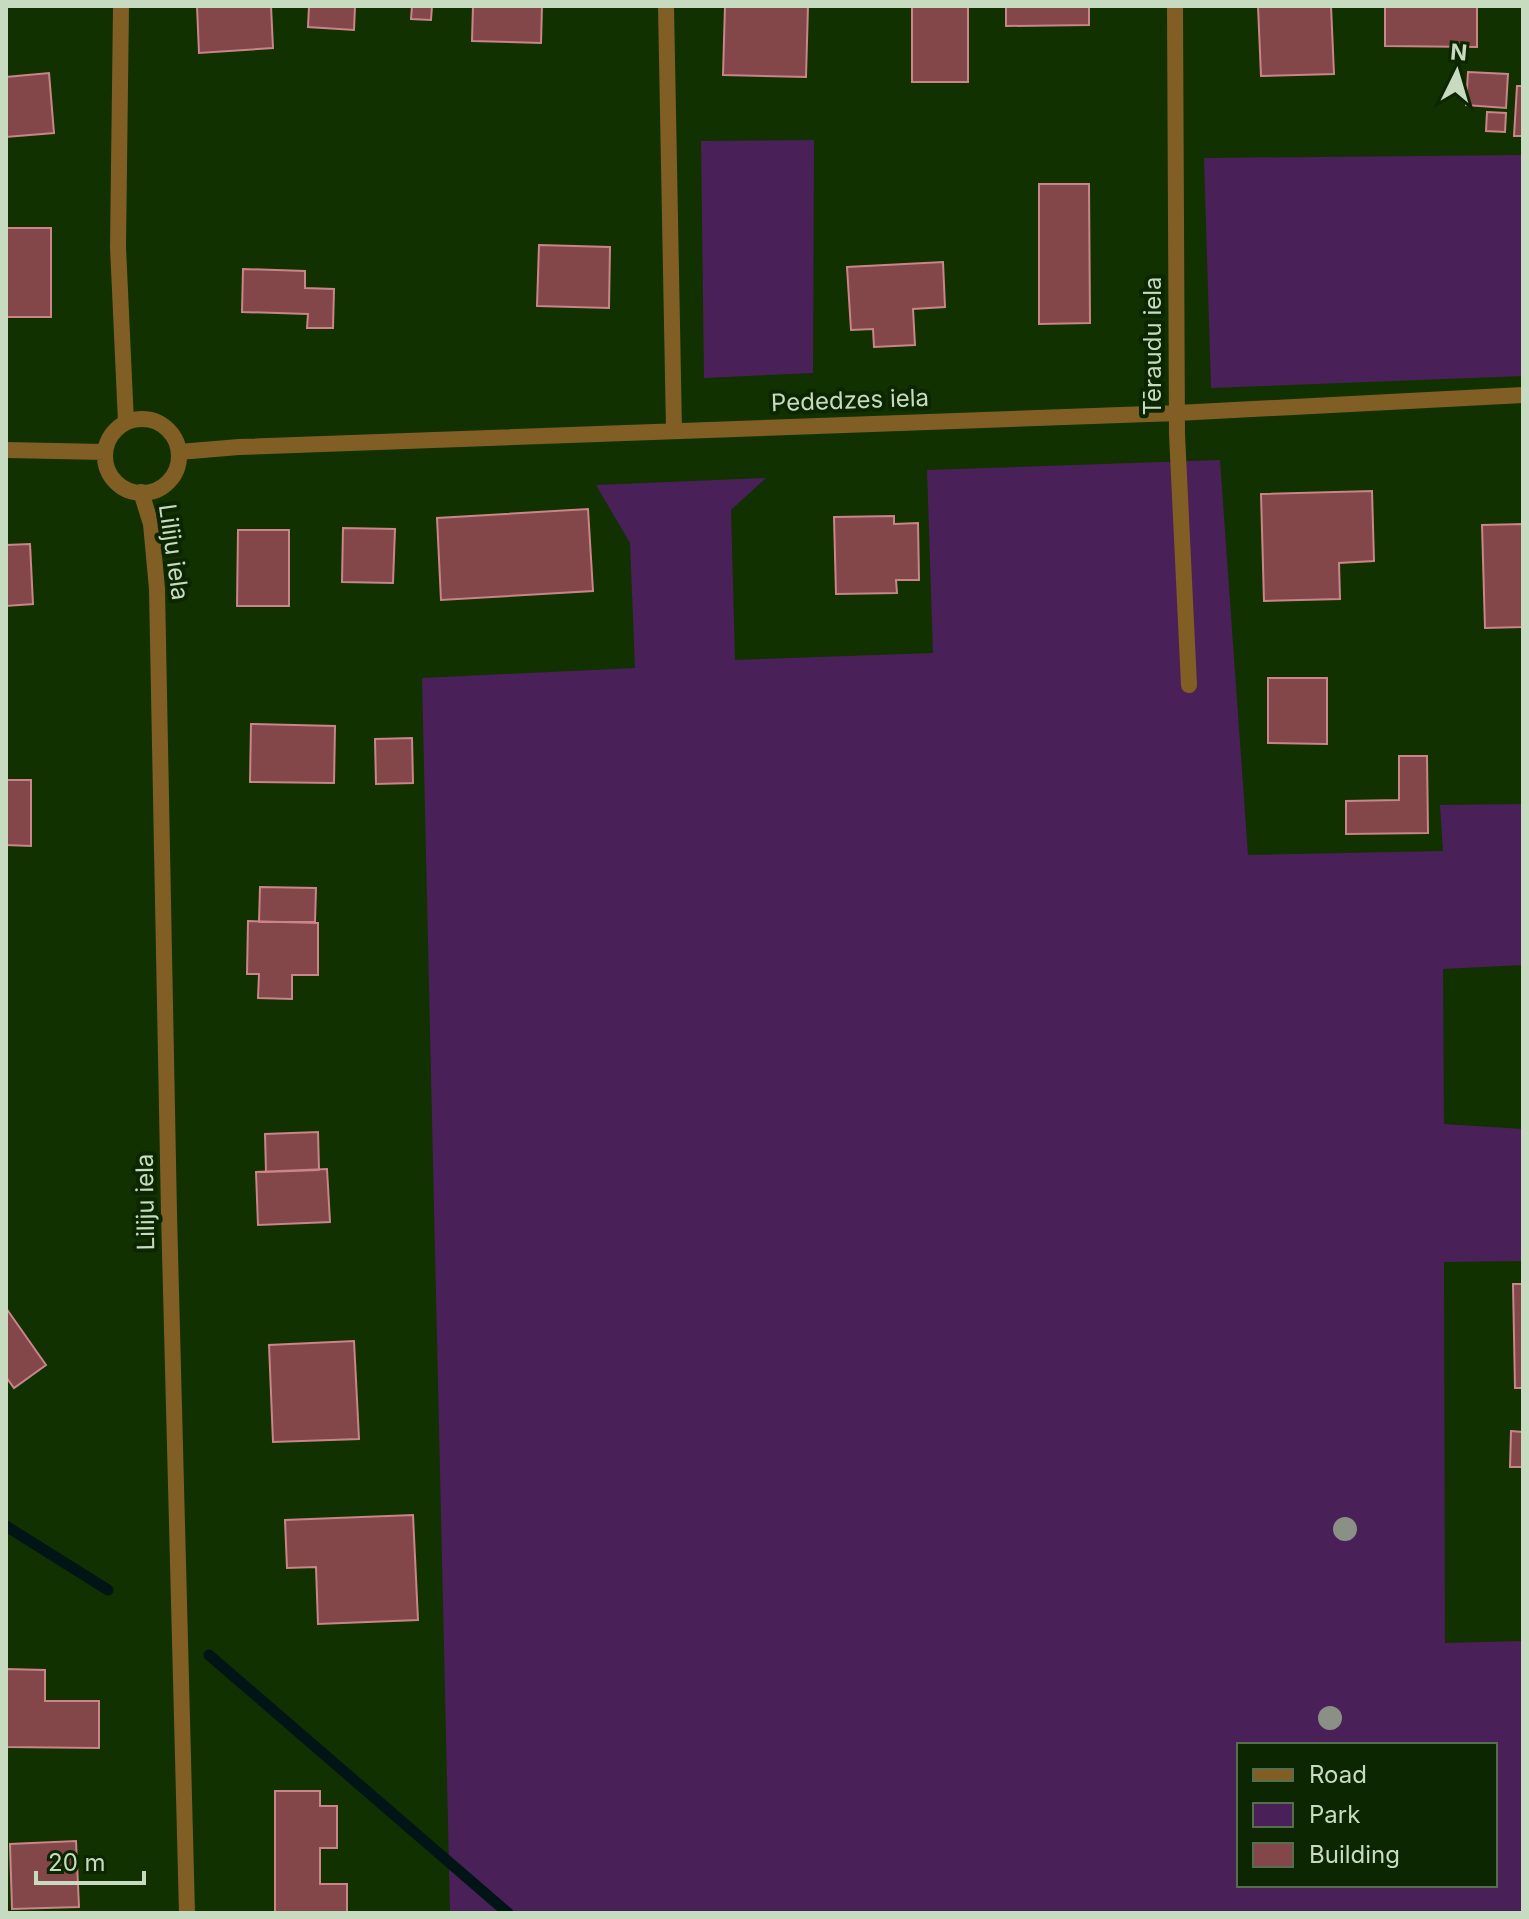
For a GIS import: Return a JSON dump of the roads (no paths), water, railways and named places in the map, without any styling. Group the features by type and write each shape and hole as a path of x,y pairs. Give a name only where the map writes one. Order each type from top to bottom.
{"street":[{"path":"121,6 118,247 126,422"},
{"path":"666,6 674,430"},
{"name":"Tēraudu iela","path":"1175,6 1177,413 1189,685"},
{"name":"Pededzes iela","path":"179,452 674,430 1177,413 1523,395"},
{"path":"148,419 159,423 169,430 176,441 179,452 173,476 153,491 129,491 110,475 105,452 112,434 126,422 148,419"},
{"path":"6,450 105,452"},
{"name":"Liliju iela","path":"141,492 151,524 157,589 168,1198 187,1913"}],"waterway":[{"path":"6,1526 108,1590"},
{"path":"209,1655 508,1913"}]}
